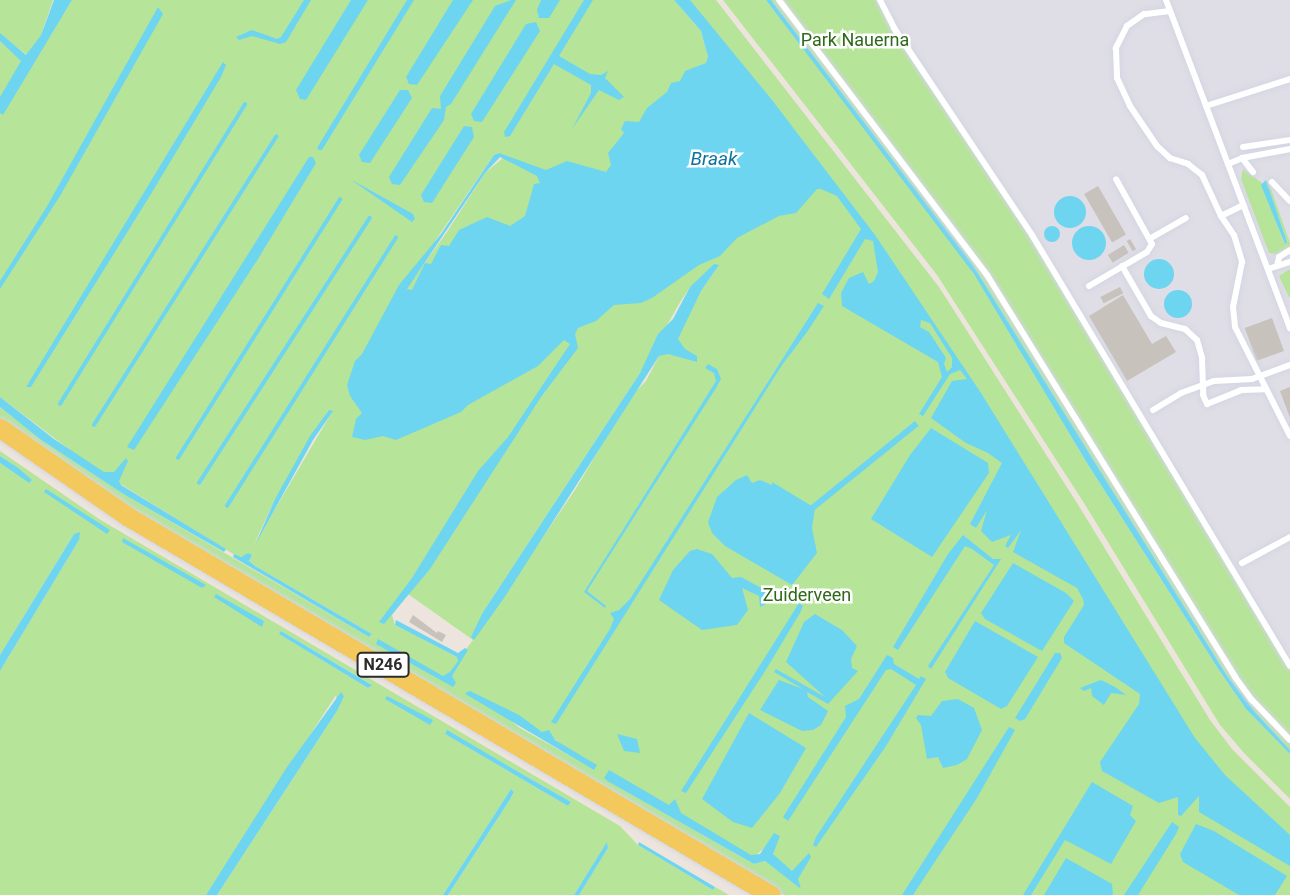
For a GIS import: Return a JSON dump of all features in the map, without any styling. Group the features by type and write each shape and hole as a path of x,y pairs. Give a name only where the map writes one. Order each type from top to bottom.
{"main road":[{"name":"N246","path":"0,428 127,516 771,895"}],"lane":[{"path":"779,0 987,275 1235,677 1252,700 1290,740"},
{"path":"880,0 894,28 1032,235 1290,666"},
{"path":"1166,0 1290,328"},
{"path":"1170,11 1144,14 1128,26 1116,48 1117,78 1130,106 1157,146 1170,158 1188,164 1202,175 1221,216 1234,235 1242,262 1233,307 1235,327 1290,436"},
{"path":"1206,106 1290,79"},
{"path":"1243,147 1290,140"},
{"path":"1228,164 1242,158 1290,149"},
{"path":"1242,158 1253,172"},
{"path":"1116,179 1151,238"},
{"path":"1272,181 1290,201"},
{"path":"1221,216 1244,205"},
{"path":"1089,286 1147,252 1151,238 1186,218"},
{"path":"1277,266 1279,257 1290,250"},
{"path":"1268,269 1290,262"},
{"path":"1122,266 1156,320 1185,329 1197,340 1202,358 1202,385 1207,404 1241,390 1266,390"},
{"path":"1153,410 1202,385 1258,376 1290,365"},
{"path":"1242,563 1290,537"}],"shaded area":[{"path":"876,0 1290,0 1290,671 891,27"}],"green space":[{"path":"0,0 53,0 41,35 27,55 0,34"},
{"name":"Zuiderveen","path":"72,0 674,0 701,31 708,57 728,48 687,0 716,0 939,287 1077,503 1210,720 1232,749 1290,807 1290,895 784,895 141,516 0,420 0,407 41,440 125,495 369,637 372,634 255,566 249,561 252,555 238,557 90,465 0,397 0,41 22,61 47,41","holes":["499,153 503,158 485,173 447,232 406,289 394,301 494,155","719,265 701,291 679,332 659,356 646,381 631,396 575,490 474,639 483,612 640,373 690,287","328,411 332,412 254,545 275,499","408,594 473,640 461,656 457,657 395,625 392,615","488,702 553,738 595,770 520,728","609,782 751,855 755,856 763,849 782,863 801,888 765,861 754,864"]},
{"path":"723,0 766,0 949,238 980,283 1087,463 1219,670 1246,709 1290,754 1290,799 1220,725 1084,503 937,275"},
{"name":"Park Nauerna","path":"771,0 876,0 1030,238 1290,671 1290,750 1256,713 1226,674 971,262"},
{"path":"1243,169 1262,183 1284,243 1287,242 1266,180 1270,186 1290,243 1290,247 1277,254 1269,253 1241,179"},
{"path":"1290,269 1290,297 1289,297 1279,276"},
{"path":"0,451 99,519 620,826 638,845 713,890 715,887 729,895 579,895 608,848 607,843 574,895 448,895 509,801 514,792 511,789 443,895 217,895 337,711 336,695 206,895 0,895 0,671 79,540 74,534 0,655 0,463 29,483 17,467 0,456","holes":["281,631 371,684 368,688 279,634","447,731 571,802 568,806 445,734"]}],"water":[{"path":"54,0 72,0 3,115 0,113 0,97 21,61 0,41 0,33 26,55 41,35"},
{"path":"304,0 311,0 286,42 280,44 252,36 239,40 236,37 252,30 277,39 281,37"},
{"path":"351,0 368,0 306,100 300,99 296,90"},
{"path":"407,0 414,0 322,150 319,150 317,148"},
{"path":"453,0 473,0 417,85 409,84 406,77"},
{"path":"516,0 451,104 446,107 444,120 400,185 392,184 389,177 432,108 441,109 440,96 495,6"},
{"path":"541,0 560,0 549,18 539,18 537,10"},
{"path":"584,0 593,0 559,56 590,74 601,75 608,71 605,78 624,97 619,100 599,90 572,129 591,93 591,85 554,64 510,136 505,137 504,132"},
{"name":"Braak","path":"674,0 690,0 772,100 875,235 981,393 1195,738 1225,775 1290,835 1290,866 1199,812 1199,796 1181,816 1178,815 1178,797 1159,803 1102,771 1100,762 1139,704 1140,694 1064,643 1064,637 1084,605 1083,599 1077,588 1013,552 1021,530 1008,548 1005,546 1011,535 992,542 981,531 987,510 976,528 970,524 1002,463 966,443 931,418 952,381 967,379 960,370 950,374 923,416 919,414 942,377 938,362 842,306 841,293 849,278 863,272 869,284 874,281 878,272 873,241 865,239 829,299 822,294 861,229 837,196 821,189 817,189 796,213 779,216 737,238 720,256 699,265 652,298 641,303 614,305 596,321 578,328 575,334 578,348 541,397 430,569 384,624 379,622 412,578 478,471 508,437 570,344 564,340 538,366 468,405 461,412 396,440 383,436 365,440 352,437 356,419 362,413 350,396 347,385 355,361 362,354 399,285 441,234 494,155 499,153 546,170 567,161 606,172 611,165 608,153 624,133 621,129 625,121 639,122 647,108 667,92 671,83 680,81 685,71 706,63 708,57 701,31","holes":["500,157 537,176 540,183 534,184 525,216 510,226 487,217 459,230 449,246 441,245 431,264 425,263 412,290 407,289 485,173","921,320 930,323 952,358 952,367 947,372 944,364 946,358 929,332 920,327"]},
{"path":"766,0 771,0 971,262 1226,674 1256,713 1290,750 1290,754 1246,709 1219,670 1087,463 974,274"},
{"path":"158,7 163,14 60,196 0,289 0,281 46,208"},
{"path":"536,22 540,31 482,122 474,121 471,114 526,24"},
{"path":"223,62 226,65 221,77 151,194 31,387 26,387"},
{"path":"400,90 408,90 412,98 370,163 362,162 359,155"},
{"path":"464,126 472,127 474,137 432,203 424,202 421,195"},
{"path":"309,157 313,157 316,163 258,259 134,450 127,447"},
{"path":"350,179 413,214 415,219 412,222"},
{"path":"1266,180 1287,242 1285,244 1261,185"},
{"path":"1070,196 1081,201 1086,212 1081,223 1070,228 1059,223 1054,212 1059,201"},
{"path":"1052,226 1058,228 1058,240 1052,242 1046,240 1044,234 1046,228"},
{"path":"1089,226 1101,231 1106,243 1101,255 1089,260 1077,255 1072,243 1077,231"},
{"path":"1159,259 1170,263 1174,274 1170,285 1159,289 1148,285 1144,274 1148,263"},
{"path":"714,264 719,265 701,291 678,339 685,349 697,356 697,362 668,354 659,356 504,598 474,640 471,637 483,612 640,373 658,334 673,319 690,287"},
{"path":"1178,290 1188,294 1192,304 1188,314 1178,318 1168,314 1164,304 1168,294"},
{"path":"818,303 824,306 782,365 556,724 551,722 610,629 614,619 610,613 619,610 630,599"},
{"path":"708,364 717,369 721,379 587,591 606,606 605,608 584,592 716,381 714,373 705,368"},
{"path":"0,397 54,439 104,472 114,472 126,458 128,461 119,481 121,485 226,549 224,552 125,495 41,440 0,407"},
{"path":"329,410 333,411 313,440 255,545 275,499 310,436"},
{"path":"915,421 919,426 763,552 759,547"},
{"path":"931,428 988,463 989,473 932,557 871,519 910,455"},
{"path":"0,456 32,480 29,483 0,463"},
{"path":"747,475 752,483 760,480 772,485 772,482 815,508 812,528 817,553 792,585 725,546 712,533 708,522 717,497 736,480"},
{"path":"46,489 110,530 107,534 44,492"},
{"path":"80,532 79,540 0,671 0,655 74,534"},
{"path":"963,535 993,559 1001,559 931,669 928,666 994,565 972,549 965,546 898,650 893,647 948,554"},
{"path":"123,538 206,585 202,588 122,542"},
{"path":"697,549 712,554 732,578 741,577 765,590 766,604 760,607 759,596 742,588 748,610 737,625 702,630 659,600 673,570 690,551"},
{"path":"248,553 252,555 249,561 255,566 372,634 369,637 233,557 234,554 241,557"},
{"path":"1013,563 1066,593 1074,601 1042,651 985,619 981,613"},
{"path":"216,594 264,621 262,627 214,597"},
{"path":"799,603 803,606 800,613 767,668 686,793 681,791"},
{"path":"815,614 842,630 857,646 851,659 852,668 858,671 828,704 807,692 808,697 828,711 821,725 813,730 802,731 760,710 779,680 803,689 774,672 776,669 825,697 786,662 804,622"},
{"path":"396,620 458,653 465,648 468,650 452,676 456,683 453,687 376,644 378,639 443,676 450,672 458,661 457,657 395,625"},
{"path":"975,621 1038,657 1007,706 1001,709 948,678 945,672"},
{"path":"281,631 372,685 368,688 279,634"},
{"path":"1055,653 1060,653 1062,658 1025,719 1020,721 1015,718"},
{"path":"887,655 893,658 894,664 919,679 921,676 926,679 886,746 816,847 813,845 816,837 916,685 891,669 886,670 788,821 783,817 846,717 845,706 859,699"},
{"path":"1101,680 1126,695 1111,693 1104,705 1092,696 1091,688 1084,691 1080,688"},
{"path":"470,691 519,715 542,732 549,730 555,740 597,765 594,770 465,693"},
{"path":"341,692 344,696 337,711 217,895 206,895 287,767"},
{"path":"387,696 433,720 430,725 385,699"},
{"path":"958,699 974,708 982,730 967,759 957,765 943,768 938,757 927,759 921,725 916,718 918,715 931,716 942,701"},
{"path":"749,713 806,748 780,793 752,828 733,822 702,799"},
{"path":"1009,727 1015,730 977,798 913,895 902,895"},
{"path":"447,730 571,802 568,806 445,734"},
{"path":"617,734 637,739 640,753 624,751"},
{"path":"609,770 669,805 675,799 681,813 751,855 760,854 774,833 780,836 773,854 792,871 809,853 811,857 798,879 801,889 765,861 754,864 609,782 604,778"},
{"path":"1092,782 1133,806 1130,815 1136,821 1111,864 1065,840 1031,895 1023,895"},
{"path":"511,789 514,792 509,801 448,895 443,895"},
{"path":"1172,822 1179,827 1176,834 1138,895 1124,895"},
{"path":"1196,824 1214,831 1287,876 1275,895 1239,895 1183,862 1180,854"},
{"path":"607,842 608,848 579,895 574,895"},
{"path":"639,842 715,887 713,890 638,845"},
{"path":"1066,858 1112,884 1113,895 1044,895"}],"building":[{"path":"1098,186 1126,234 1112,242 1084,194"},
{"path":"1130,239 1136,249 1133,251 1127,241"},
{"path":"1124,245 1129,253 1113,263 1108,255"},
{"path":"1120,287 1123,293 1104,303 1100,297"},
{"path":"1123,295 1152,344 1166,336 1176,352 1127,381 1089,316"},
{"path":"1272,318 1284,351 1257,361 1245,328"},
{"path":"1290,387 1290,418 1280,391"},
{"path":"413,615 437,633 438,631 446,635 442,642 409,622"}],"waterway":[{"path":"60,404 245,105"},
{"path":"94,425 276,137"},
{"path":"178,458 340,200"},
{"path":"199,483 370,218"},
{"path":"227,506 396,238"}]}
